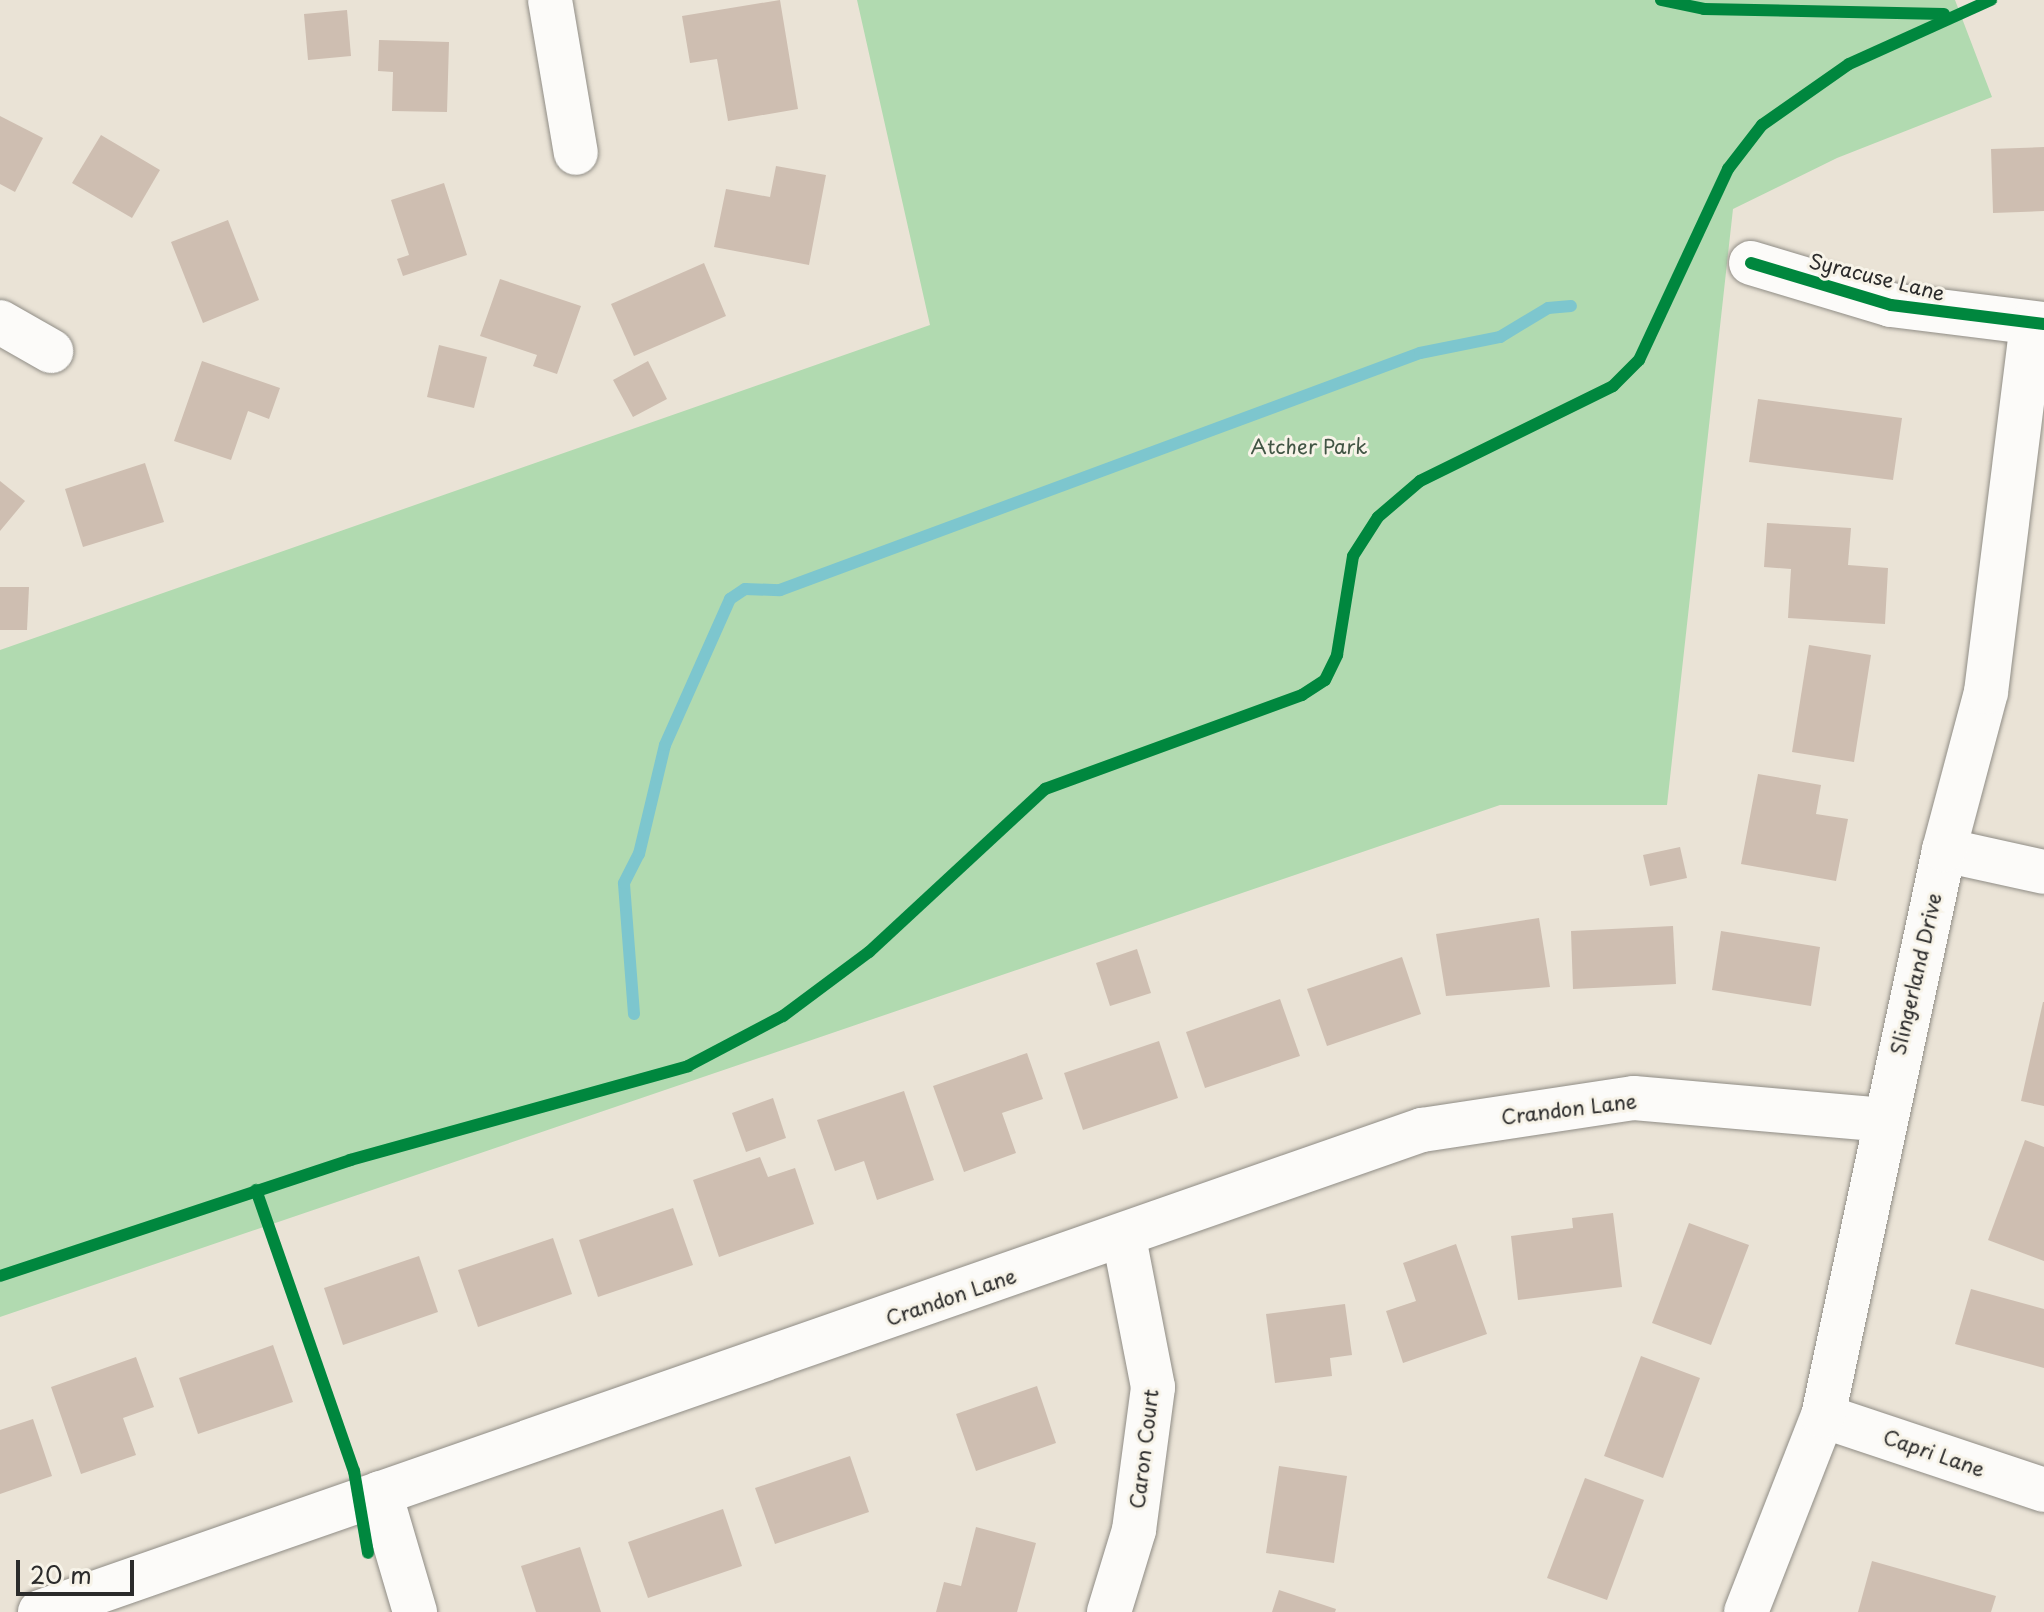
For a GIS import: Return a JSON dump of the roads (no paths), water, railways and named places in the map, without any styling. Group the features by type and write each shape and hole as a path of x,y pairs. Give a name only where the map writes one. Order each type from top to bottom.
{"street":[{"path":"550,0 576,153"},
{"name":"Syracuse Lane","path":"1751,263 1891,305 2038,324"},
{"path":"0,322 51,351"},
{"name":"Slingerland Drive","path":"1746,1612 1823,1416 1944,850 1986,692 2038,324"},
{"path":"1944,850 2044,872"},
{"name":"Crandon Lane","path":"40,1612 1124,1238 1422,1130 1634,1098 1884,1120"},
{"name":"Caron Court","path":"1109,1612 1134,1530 1153,1387 1124,1238"},
{"name":"Capri Lane","path":"1823,1416 2044,1490"},
{"path":"380,1493 415,1612"}],"waterway":[{"path":"634,1014 624,883 639,854 665,745 730,599 745,589 780,590 1420,353 1500,337 1548,308 1571,306"}],"park label":[{"name":"Atcher Park","path":"1309,446"}]}
